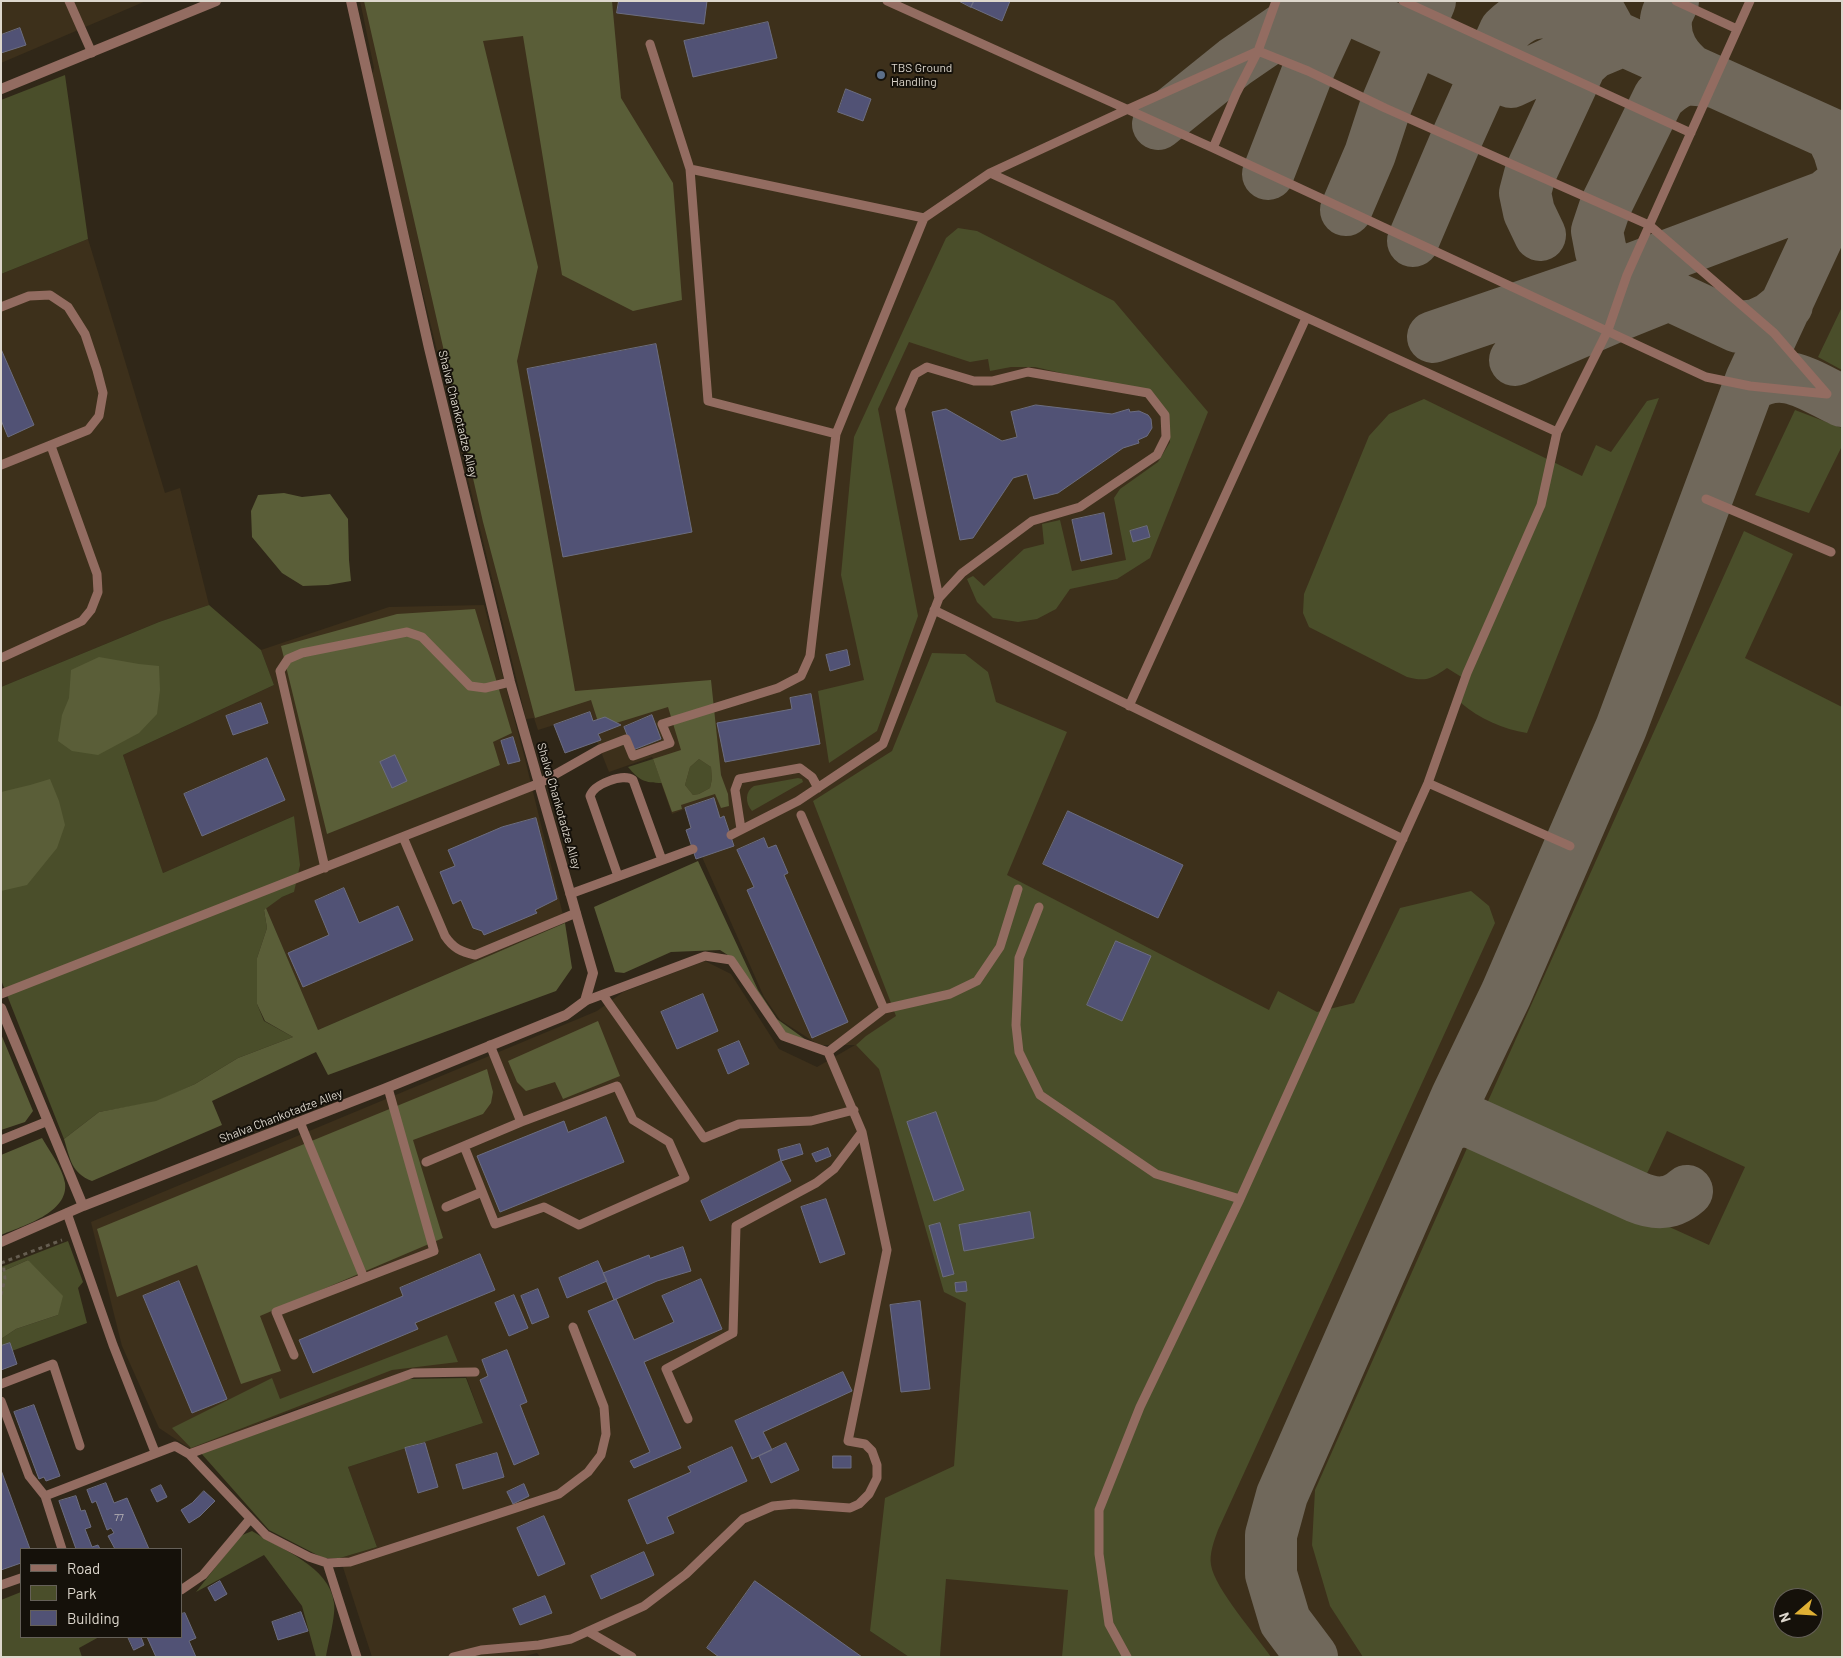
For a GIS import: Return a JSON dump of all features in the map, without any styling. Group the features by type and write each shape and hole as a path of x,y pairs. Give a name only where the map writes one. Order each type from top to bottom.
{"street":[{"path":"1,89 216,1"},
{"name":"Shalva Chankotadze Alley","path":"1,1242 83,1206 388,1088 566,1015 585,1002 593,973 510,682 428,348 351,1"},
{"path":"1,1008 83,1206"}],"lane":[{"path":"69,1 92,52"},
{"path":"1,994 540,783 600,749 626,739 633,756 670,743 662,724 778,688 801,676 810,656 836,434 924,218 990,174 1126,110 1258,52 1308,71 1385,108 1649,226 1774,333 1827,394 1750,386 1706,377 1213,148 1126,110 887,1"},
{"path":"1213,148 1236,94 1258,52 1276,1"},
{"path":"1403,1 1691,133"},
{"path":"1676,1 1737,29"},
{"path":"1127,1657 1109,1624 1099,1554 1099,1510 1140,1407 1240,1199 1428,783 1467,673 1541,505 1557,432 1608,330 1627,275 1750,1"},
{"path":"650,44 690,169 708,401 836,434"},
{"path":"690,169 924,218"},
{"path":"990,174 1557,432"},
{"path":"1,307 29,296 50,295 68,307 85,334 103,393 99,416 88,430 1,466"},
{"path":"1129,706 1306,318"},
{"path":"731,835 798,801 883,744 939,598 962,573 1032,521 1080,506 1156,455 1166,437 1165,415 1154,399 1148,393 1028,372 992,381 974,381 927,367 915,374 900,410 939,598"},
{"path":"1,658 82,621 91,610 98,592 97,574 50,446"},
{"path":"1706,500 1831,552"},
{"path":"934,610 1403,839"},
{"path":"325,868 280,671 288,660 302,653 407,632 422,638 470,686 486,688 510,682"},
{"path":"741,829 735,790 739,779 800,768 812,777 818,788"},
{"path":"618,876 590,796 597,786 623,777 629,777 633,780 662,860"},
{"path":"1428,783 1570,846"},
{"path":"801,815 884,1010"},
{"path":"403,837 445,936 451,946 463,953 475,955 576,913"},
{"path":"570,894 693,849"},
{"path":"828,1052 884,1010 950,994 977,981 1000,947 1018,889"},
{"path":"1039,907 1019,958 1016,1025 1018,1052 1040,1095 1156,1174 1240,1199"},
{"path":"454,1657 481,1650 540,1645 572,1639 589,1632 644,1606 686,1574 744,1519 773,1506 794,1504 850,1508 859,1504 870,1494 877,1478 877,1465 872,1451 864,1444 848,1441 887,1250 862,1132 828,1052 783,1036 732,960 705,956 585,1002"},
{"path":"603,995 704,1138 739,1124 811,1121 854,1110"},
{"path":"490,1045 521,1122"},
{"path":"426,1162 464,1146 521,1122 617,1086 633,1120 669,1142 685,1178 579,1225 544,1207 495,1224 464,1146"},
{"path":"294,1355 276,1312 434,1250 388,1088"},
{"path":"1,1140 48,1121"},
{"path":"300,1122 364,1278"},
{"path":"688,1419 666,1369 733,1333 736,1226 816,1183 834,1169 862,1132"},
{"path":"446,1207 482,1192"},
{"path":"67,1213 113,1345 155,1452"},
{"path":"45,1496 155,1452 175,1446 189,1454 266,1535 309,1557 327,1562 350,1562 558,1494 588,1472 601,1454 606,1434 604,1408 573,1327"},
{"path":"1,1384 53,1364 80,1446"},
{"path":"189,1454 413,1373 475,1372"},
{"path":"1,1401 29,1476 45,1496 62,1548"},
{"path":"182,1589 204,1575 250,1519"},
{"path":"327,1562 357,1657"},
{"path":"1,1585 20,1578"},
{"path":"589,1632 632,1657"}],"path":[{"path":"1,1295 5,1279 2,1262 63,1240"}],"shaded area":[{"path":"1,1 146,1 1,63"},
{"path":"360,1 1842,1 1842,1657 940,1657 945,1579 870,1631 909,1657 540,1657 537,1653 521,1657 372,1657 340,1558 377,1547 348,1467 483,1423 463,1368 411,1370 288,1412 192,1450 159,1428 122,1346 91,1222 597,1011 623,992 705,961 731,974 779,1049 817,1067 855,1045 819,1045 780,1020 764,997 702,857 696,859 686,830 691,828 685,809 672,814 652,757 609,772 597,742 565,753 554,725 538,730 534,718 526,719 371,78 374,68"},
{"path":"88,239 165,493 180,488 209,605 159,622 1,687 1,274"},
{"path":"484,605 525,759 565,923 318,1030 266,908 282,897 294,892 294,816 163,873 123,755 274,685 261,650 389,607"}],"green space":[{"path":"364,1 612,1 621,98 673,183 682,300 633,311 562,275 523,36 483,41 538,267 517,361 575,691 711,680 721,775 728,794 729,806 721,808 715,794 681,805 682,809 672,812 653,759 681,750 668,707 600,728 591,700 535,718 483,522","holes":["699,759 711,767 712,779 710,788 693,795 685,785 690,767"]},
{"path":"65,75 88,239 1,274 1,100"},
{"path":"958,228 977,231 1114,301 1208,412 1150,558 1117,579 1070,589 1056,609 1037,619 1018,622 993,618 977,602 967,579 973,576 984,586 1024,549 1044,544 1042,524 1060,520 1072,571 1126,560 1114,498 1120,489 1158,462 1170,442 1166,413 1148,393 1035,367 1011,367 990,371 988,359 970,362 909,342 878,409 918,616 877,731 829,763 818,691 864,680 841,575 854,437 946,238"},
{"path":"1842,307 1842,370 1818,357"},
{"path":"1659,398 1527,733 1509,729 1492,722 1476,714 1461,703 1463,678 1447,668 1428,679 1407,677 1309,627 1303,613 1304,594 1369,436 1389,414 1424,399 1582,476 1596,445 1611,452 1647,401"},
{"path":"1795,410 1842,428 1842,446 1809,513 1755,495"},
{"path":"284,493 302,497 330,494 348,519 351,581 328,585 303,586 282,573 252,537 251,511 258,495"},
{"path":"1744,531 1793,554 1745,658 1842,707 1842,1657 1363,1657 1330,1606 1312,1545 1315,1490 1472,1137 1709,1245 1745,1167 1667,1131 1643,1182 1484,1110"},
{"path":"209,605 261,650 274,685 123,755 163,873 294,816 300,865 294,892 282,897 264,910 267,928 257,958 257,1004 264,1021 293,1037 238,1058 195,1084 156,1102 99,1112 64,1139 1,980 1,687 159,622"},
{"path":"475,609 512,733 493,742 500,765 327,834 281,646 397,614"},
{"path":"932,653 965,654 988,672 996,702 1067,732 1007,875 1269,1010 1278,991 1317,1012 1354,1003 1400,908 1471,891 1489,906 1495,923 1218,1530 1211,1552 1211,1565 1220,1586 1271,1657 1062,1657 1068,1590 946,1579 940,1657 909,1657 870,1631 885,1498 954,1466 966,1303 944,1292 879,1069 856,1045 896,1016 813,801 892,751"},
{"path":"99,657 159,666 160,690 157,714 139,733 98,755 72,751 58,741 62,715 69,698 71,670"},
{"path":"653,759 662,783 642,780 628,767"},
{"path":"699,759 711,767 712,779 710,788 693,795 685,785 690,767"},
{"path":"798,778 802,779 803,782 752,811 747,801 751,788"},
{"path":"50,779 59,801 65,825 57,848 27,885 1,891 1,792"},
{"path":"698,861 758,990 777,1019 809,1042 788,1036 734,959 720,950 671,952 624,973 615,972 594,907"},
{"path":"266,908 318,1030 565,923 572,968 556,991 328,1075 316,1052 212,1101 222,1125 92,1181 85,1178 72,1164 64,1139 99,1112 156,1101 195,1084 238,1058 293,1037 265,1021 257,1004 257,958 267,928 264,910"},
{"path":"598,1021 620,1076 563,1099 555,1082 526,1091 517,1082 508,1061"},
{"path":"1,1034 33,1111 25,1122 1,1130"},
{"path":"487,1069 493,1092 491,1103 483,1114 413,1140 443,1238 260,1316 281,1371 241,1384 197,1265 117,1297 97,1229"},
{"path":"42,1138 61,1171 65,1183 60,1203 32,1223 1,1235 1,1155"},
{"path":"68,1241 83,1282 78,1288 87,1323 1,1355 1,1339 16,1329 58,1315 28,1260 1,1272 1,1267"},
{"path":"28,1260 63,1296 58,1315 16,1329 1,1339 1,1272"},
{"path":"447,1335 458,1362 392,1370 191,1448 172,1428 272,1378 280,1399"},
{"path":"466,1378 483,1423 348,1467 377,1547 340,1558 323,1558 269,1530 200,1452 408,1379"},
{"path":"252,1531 314,1569 330,1590 334,1608 326,1657 316,1657 302,1606 264,1555 196,1592 240,1536"},
{"path":"20,1592 20,1638 97,1638 79,1648 82,1657 1,1657 1,1600"}],"building":[{"path":"619,1 707,1 704,24 617,13"},
{"path":"959,1 974,1 971,7"},
{"path":"974,1 1010,1 1002,21 971,7"},
{"path":"768,22 777,58 693,77 684,41"},
{"path":"20,28 26,45 1,53 1,35"},
{"path":"846,89 871,99 863,121 838,112"},
{"path":"656,344 692,532 563,557 527,369"},
{"path":"1,349 34,425 8,437 1,420"},
{"path":"1036,405 1112,414 1129,409 1130,412 1139,411 1148,415 1151,419 1152,428 1147,436 1138,440 1139,443 1123,448 1058,493 1034,499 1027,474 1013,478 973,538 960,540 932,412 946,409 1002,441 1017,437 1011,412"},
{"path":"1104,513 1112,554 1081,561 1072,520"},
{"path":"1147,526 1150,537 1133,542 1130,531"},
{"path":"847,650 850,665 830,671 826,655"},
{"path":"811,694 820,744 725,762 717,723 792,709 790,698"},
{"path":"261,703 268,723 233,735 226,716"},
{"path":"590,712 593,721 605,717 621,725 598,734 601,740 565,753 554,725"},
{"path":"652,715 661,739 633,750 624,727"},
{"path":"513,737 520,761 508,764 501,741"},
{"path":"395,755 407,781 392,788 380,762"},
{"path":"267,758 285,800 202,836 184,794"},
{"path":"714,798 720,818 724,816 734,846 696,859 686,830 691,828 685,808"},
{"path":"1068,811 1183,865 1158,918 1043,864"},
{"path":"536,818 557,899 535,910 537,913 484,935 482,931 473,928 461,900 453,904 440,872 455,866 448,850 502,827"},
{"path":"764,838 768,848 776,845 788,873 784,875 848,1022 812,1038 747,890 754,887 737,850"},
{"path":"344,888 359,923 398,906 413,940 303,987 288,953 329,935 315,901"},
{"path":"1116,941 1151,956 1122,1021 1087,1005"},
{"path":"703,994 718,1031 677,1049 661,1012"},
{"path":"739,1041 749,1064 728,1074 718,1050"},
{"path":"936,1112 964,1190 934,1201 907,1122"},
{"path":"606,1117 624,1162 500,1212 477,1156 564,1121 568,1132"},
{"path":"800,1144 803,1154 781,1161 778,1150"},
{"path":"828,1148 831,1156 816,1162 812,1154"},
{"path":"781,1161 791,1181 710,1221 701,1201"},
{"path":"826,1199 845,1254 820,1263 801,1207"},
{"path":"1030,1212 1034,1238 964,1251 959,1225"},
{"path":"940,1223 954,1274 943,1277 929,1226"},
{"path":"683,1247 691,1271 657,1281 614,1300 603,1273 649,1255 650,1258"},
{"path":"480,1254 495,1290 415,1323 418,1329 313,1373 299,1340 403,1296 400,1288"},
{"path":"598,1261 607,1281 567,1298 559,1278"},
{"path":"701,1279 722,1329 644,1362 681,1448 634,1468 630,1461 650,1452 588,1311 616,1299 634,1340 674,1322 662,1296"},
{"path":"179,1281 227,1399 192,1413 143,1296"},
{"path":"966,1282 967,1291 956,1292 955,1283"},
{"path":"538,1289 549,1317 532,1324 521,1296"},
{"path":"514,1295 528,1328 509,1336 495,1303"},
{"path":"920,1301 930,1389 901,1392 890,1305"},
{"path":"10,1343 17,1364 1,1370 1,1346"},
{"path":"507,1350 527,1402 520,1405 539,1454 514,1465 480,1380 488,1376 482,1360"},
{"path":"843,1372 852,1391 763,1432 772,1450 752,1459 735,1421"},
{"path":"34,1405 60,1476 46,1481 44,1477 39,1479 14,1412"},
{"path":"425,1443 438,1487 418,1493 405,1448"},
{"path":"786,1443 799,1470 771,1483 759,1456"},
{"path":"732,1447 747,1481 667,1517 674,1533 647,1544 628,1500 691,1472 688,1467"},
{"path":"497,1453 504,1477 463,1489 456,1465"},
{"path":"833,1456 851,1456 851,1468 833,1468"},
{"path":"1,1470 30,1548 20,1548 20,1563 1,1570"},
{"path":"106,1483 114,1503 127,1498 149,1548 114,1548 108,1536 114,1533 111,1528 107,1530 96,1501 92,1503 87,1490"},
{"path":"524,1484 529,1496 513,1504 507,1492"},
{"path":"161,1485 167,1497 157,1502 151,1490"},
{"path":"204,1491 215,1501 200,1516 189,1523 181,1510 192,1503"},
{"path":"76,1496 81,1511 85,1510 91,1527 85,1529 92,1547 98,1545 100,1548 76,1548 59,1501"},
{"path":"544,1516 565,1564 538,1576 517,1528"},
{"path":"644,1552 654,1575 601,1599 591,1576"},
{"path":"220,1581 227,1594 215,1601 208,1588"},
{"path":"755,1581 862,1657 719,1657 707,1648"},
{"path":"545,1596 552,1613 520,1625 513,1609"},
{"path":"301,1612 308,1631 278,1640 272,1622"},
{"path":"185,1613 196,1638 189,1641 196,1657 156,1657 147,1638 182,1638 182,1614"},
{"path":"128,1638 141,1638 144,1645 134,1650"}],"taxiway":[{"path":"1158,124 1235,62 1324,1"},
{"path":"1331,1 1511,82 1612,35 1601,15"},
{"path":"1268,174 1308,71 1340,1"},
{"path":"1346,210 1370,154 1385,108 1430,1"},
{"path":"1536,1 1831,134 1842,161"},
{"path":"1673,1 1666,18 1667,36 1676,56 1692,72"},
{"path":"1413,241 1505,31 1529,14 1559,12"},
{"path":"1540,235 1529,212 1525,193 1530,174 1581,64 1593,53 1612,45"},
{"path":"1610,267 1601,252 1597,231 1605,207 1659,97 1684,80 1714,82"},
{"path":"1433,337 1629,270 1826,196 1842,183"},
{"path":"1312,1657 1285,1621 1271,1574 1271,1535 1282,1495 1457,1096 1506,994 1621,728 1751,380 1842,184"},
{"path":"1515,360 1669,295 1738,327 1756,325 1771,318 1787,305"},
{"path":"1750,386 1762,380 1785,377 1808,384 1842,401"},
{"path":"1443,1129 1456,1122 1469,1121 1637,1197 1651,1201 1669,1201 1687,1191"}],"place":[{"name":"TBS Ground Handling","path":"881,75"}]}
